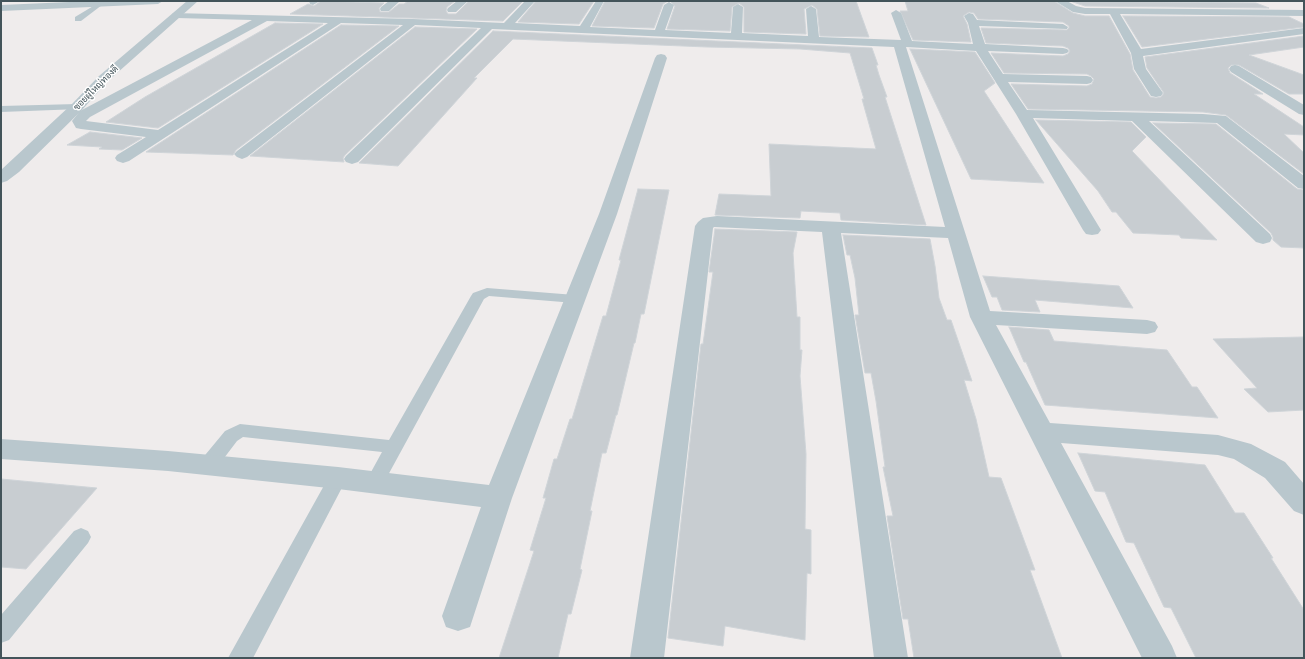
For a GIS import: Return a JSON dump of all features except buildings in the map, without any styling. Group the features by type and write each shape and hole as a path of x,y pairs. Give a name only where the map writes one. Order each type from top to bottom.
{"street":[{"path":"1,8 158,1"},
{"name":"ซอยผู้ใหญ่ทองดี","path":"1,178 13,169 77,107 103,79 193,1"},
{"path":"385,8 395,1"},
{"path":"452,10 463,1"},
{"path":"506,27 530,1"},
{"path":"1060,1 1073,9 1150,12 1301,14"},
{"path":"1134,1 1150,12"},
{"path":"1219,1 1244,13"},
{"path":"583,30 600,2"},
{"path":"735,3 736,36"},
{"path":"659,33 669,5"},
{"path":"894,7 956,233 981,317 1160,658"},
{"path":"811,9 814,40"},
{"path":"1113,11 1137,53 1140,68 1156,93"},
{"path":"177,14 413,22 1063,51"},
{"path":"158,134 81,124 79,121 85,114 264,18"},
{"path":"122,158 339,20"},
{"path":"1063,28 971,20 980,50 1023,114 1092,230"},
{"path":"242,154 413,22"},
{"path":"352,159 489,26"},
{"path":"1137,53 1304,31"},
{"path":"458,616 498,498 608,214 661,58"},
{"path":"1235,69 1304,111"},
{"path":"1000,78 1087,80"},
{"path":"1023,114 1221,119 1304,184"},
{"path":"1135,116 1263,238"},
{"path":"647,658 704,226 709,222 717,221 956,233"},
{"path":"831,227 891,658"},
{"path":"981,317 1147,327"},
{"path":"1041,432 1218,445 1242,451 1275,470 1304,503"},
{"path":"1,449 208,465 338,478 498,498"}],"lane":[{"path":"78,19 93,3"},
{"path":"4,109 77,107"},
{"path":"374,483 478,296 487,292 575,299"},
{"path":"208,465 231,436 240,430 395,447"},
{"path":"240,658 338,478"},
{"path":"1,632 81,537"}]}
